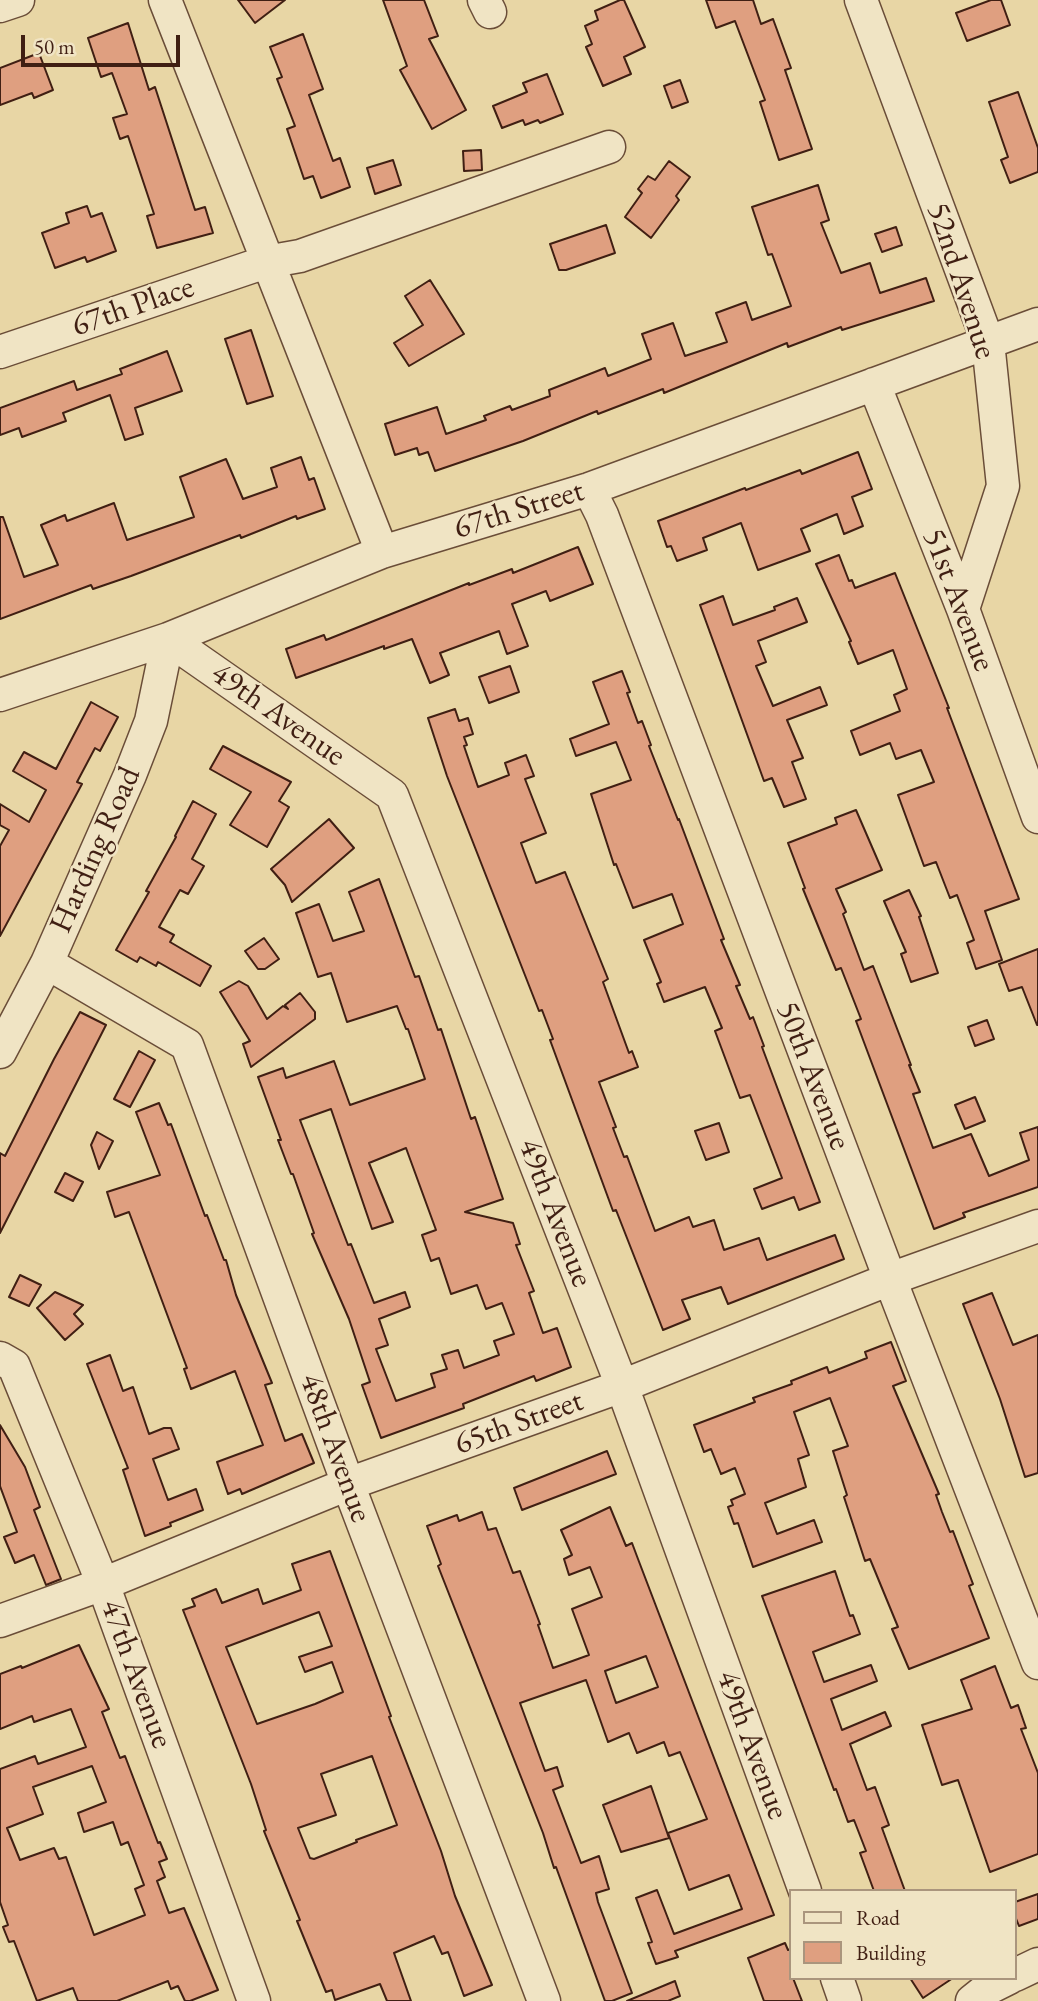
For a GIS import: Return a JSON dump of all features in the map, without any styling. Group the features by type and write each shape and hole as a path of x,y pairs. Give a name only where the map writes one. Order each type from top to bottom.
{"street":[{"path":"0,6 18,0"},
{"path":"164,0 382,552"},
{"name":"52nd Avenue","path":"861,0 988,342 1003,486 963,609"},
{"name":"67th Place","path":"0,352 266,262 300,256 609,147"},
{"name":"67th Street","path":"0,695 168,639 382,552 589,489 1038,324"},
{"name":"51st Avenue","path":"874,384 963,609 1038,817"},
{"name":"50th Avenue","path":"589,489 602,515 1038,1663"},
{"name":"Harding Road","path":"0,1052 47,963 130,775 151,721 168,639"},
{"name":"49th Avenue","path":"168,639 392,795 622,1385 804,1889"},
{"name":"48th Avenue","path":"47,963 187,1045 348,1484 544,2001"},
{"name":"65th Street","path":"0,1621 103,1584 348,1484 622,1385 890,1279 1038,1226"},
{"name":"47th Avenue","path":"0,1358 14,1366 103,1584 254,2001"},
{"path":"1017,1974 1038,1965"},
{"path":"838,1980 845,2001"},
{"path":"972,2001 1005,1980"}],"building":[{"path":"238,0 285,0 255,23"},
{"path":"383,0 424,0 438,36 429,39 466,110 432,129 400,70 407,66"},
{"path":"624,0 645,47 624,57 631,74 603,86 586,47 592,44 585,26 598,20 595,11"},
{"path":"706,0 753,0 761,24 773,19 791,68 785,70 812,149 779,160 760,102 765,100 735,21 716,28"},
{"path":"991,0 1001,0 1010,25 967,41 956,13"},
{"path":"128,23 149,90 155,87 195,210 205,207 213,233 157,248 147,216 154,214 128,136 120,139 113,118 127,114 112,73 101,77 88,38"},
{"path":"303,34 323,89 309,95 333,161 340,158 350,187 321,198 313,176 304,179 287,129 295,126 277,79 282,77 270,47"},
{"path":"39,53 53,90 34,98 32,93 0,105 0,68"},
{"path":"547,74 563,114 540,123 538,120 525,125 523,120 502,128 493,106 527,92 523,83"},
{"path":"680,80 688,102 672,108 664,86"},
{"path":"1018,92 1038,148 1038,172 1010,183 1001,160 1008,157 989,102"},
{"path":"481,150 482,170 464,171 463,151"},
{"path":"393,160 401,185 375,194 367,168"},
{"path":"669,161 690,177 676,196 679,200 651,238 625,217 642,193 638,189 648,176 655,180"},
{"path":"818,185 829,220 821,223 841,273 870,263 880,293 926,278 934,301 842,330 841,327 788,347 787,343 664,393 663,389 598,414 597,411 523,441 435,471 428,452 419,455 417,448 395,455 385,424 437,407 446,434 486,420 484,416 510,406 512,410 550,396 549,390 605,368 608,376 651,359 642,334 673,323 685,356 727,342 716,313 746,302 752,320 791,306 772,254 768,255 752,207"},
{"path":"87,206 91,217 102,213 116,251 87,262 85,257 55,268 42,233 69,223 66,213"},
{"path":"606,225 615,253 559,270 550,244"},
{"path":"896,227 902,245 882,252 875,234"},
{"path":"430,280 464,334 409,366 394,343 423,325 405,296"},
{"path":"251,330 273,396 247,404 225,339"},
{"path":"167,351 182,391 135,408 143,434 125,440 110,395 63,413 66,421 22,437 19,428 0,435 0,408 74,381 77,390 122,374 120,369"},
{"path":"858,452 872,489 852,497 863,526 844,534 837,514 801,529 810,551 758,570 741,523 703,538 707,550 677,561 671,546 667,547 658,521 745,488 746,490 800,470 802,474"},
{"path":"301,457 309,480 314,478 325,509 297,519 296,516 241,538 240,535 93,589 91,585 0,619 0,517 3,517 24,577 58,565 41,525 65,515 67,521 114,503 127,540 194,517 180,477 226,459 243,499 277,487 271,468"},
{"path":"578,547 593,584 550,601 546,591 512,604 528,646 507,654 499,631 440,653 449,675 430,683 412,639 384,649 384,646 296,678 286,649 324,635 326,640 469,583 512,569 513,573"},
{"path":"839,555 849,581 852,580 855,588 895,573 949,708 1019,899 985,911 1002,960 976,969 967,943 974,940 957,895 950,898 936,862 924,866 898,795 934,782 921,750 896,759 890,743 860,755 851,731 900,711 894,695 907,689 893,650 858,664 849,642 851,641 816,564"},
{"path":"723,596 733,625 775,610 774,607 797,598 807,622 758,641 766,662 756,666 773,706 820,687 827,705 787,720 803,758 792,762 806,799 784,807 772,778 764,781 700,605"},
{"path":"510,666 519,692 489,703 479,677"},
{"path":"622,671 638,723 642,721 651,745 649,746 724,939 721,940 740,985 736,986 750,1019 753,1017 820,1202 799,1210 794,1197 762,1209 754,1189 782,1178 750,1095 740,1098 715,1031 722,1028 705,987 664,1002 657,984 661,982 644,940 683,924 672,894 633,908 616,864 614,865 591,794 631,780 616,742 576,756 570,739 609,724 593,682"},
{"path":"91,702 118,717 100,751 95,748 77,782 82,784 0,936 0,846 9,830 0,825 0,804 29,822 46,790 13,771 24,752 56,769"},
{"path":"455,709 459,721 468,718 473,734 464,737 467,745 464,746 478,787 509,775 505,763 526,755 534,776 525,779 546,833 521,843 536,883 565,872 608,979 603,982 629,1053 632,1051 638,1067 599,1082 616,1127 613,1128 624,1157 627,1156 655,1231 689,1217 693,1227 714,1220 724,1250 759,1238 767,1260 835,1235 844,1259 728,1304 721,1287 682,1300 690,1319 663,1330 616,1210 613,1211 550,1040 553,1039 542,1010 539,1011 447,776 428,718"},
{"path":"223,746 291,782 279,801 289,807 267,847 230,825 251,792 210,769"},
{"path":"193,801 216,814 192,859 204,866 188,894 180,890 159,927 174,935 170,942 211,966 200,986 158,962 156,966 140,957 137,962 116,950 149,892 146,891"},
{"path":"856,810 882,870 836,889 864,970 873,966 911,1065 920,1092 913,1094 933,1148 971,1134 989,1176 1029,1160 1020,1133 1038,1127 1038,1187 963,1213 965,1217 934,1229 856,1021 861,1019 841,968 836,970 803,889 805,888 788,843 837,824 835,818"},
{"path":"329,819 354,848 292,902 285,885 271,869"},
{"path":"379,879 415,977 419,976 438,1030 441,1029 471,1119 475,1117 503,1199 465,1212 513,1223 520,1244 516,1245 534,1291 529,1293 543,1333 557,1328 571,1367 536,1381 534,1376 463,1404 464,1408 381,1438 362,1385 370,1382 349,1319 312,1234 314,1233 278,1140 281,1140 258,1077 283,1068 286,1078 334,1061 350,1105 425,1079 397,1006 347,1022 331,973 318,977 296,913 319,904 333,941 364,931 349,892","holes":["331,1109 372,1229 393,1222 369,1163 406,1148 436,1230 422,1235 431,1261 439,1258 451,1294 477,1285 486,1309 502,1303 514,1334 494,1341 499,1355 464,1368 458,1350 442,1355 447,1369 431,1374 435,1387 396,1401 376,1349 388,1345 379,1319 410,1307 405,1292 374,1303 351,1244 348,1245 300,1120"]},
{"path":"909,890 921,916 919,917 938,973 911,982 901,954 906,952 884,901"},
{"path":"264,938 279,959 265,969 258,969 245,951"},
{"path":"1038,949 1037,1025 1022,987 1009,991 999,964"},
{"path":"239,981 248,986 267,1019 283,1006 288,1009 285,1005 300,993 315,1012 315,1019 251,1067 243,1044 250,1041 220,992"},
{"path":"80,1012 106,1025 0,1233 0,1153 5,1156"},
{"path":"987,1020 994,1039 975,1046 968,1027"},
{"path":"139,1051 155,1060 130,1107 114,1099"},
{"path":"975,1097 985,1121 965,1129 955,1105"},
{"path":"159,1103 168,1125 171,1124 205,1216 207,1215 226,1260 236,1295 272,1383 265,1385 285,1441 302,1434 314,1463 242,1494 240,1489 228,1494 217,1462 263,1445 235,1371 191,1389 184,1369 187,1368 129,1212 115,1217 107,1192 160,1175 136,1112"},
{"path":"719,1123 729,1152 706,1160 695,1131"},
{"path":"97,1132 113,1141 99,1169 91,1145"},
{"path":"65,1173 83,1182 73,1201 55,1192"},
{"path":"20,1275 41,1285 29,1306 9,1297"},
{"path":"55,1292 83,1305 74,1314 83,1324 65,1340 37,1308"},
{"path":"992,1293 1013,1345 1038,1335 1038,1473 1025,1477 1000,1399 963,1304"},
{"path":"891,1342 906,1381 893,1386 939,1494 936,1495 973,1584 969,1586 989,1638 909,1669 892,1629 898,1627 870,1559 865,1561 844,1497 847,1495 833,1451 848,1446 830,1398 794,1412 809,1455 798,1459 806,1487 765,1503 777,1534 814,1520 822,1542 753,1567 738,1523 734,1524 728,1507 733,1505 731,1500 745,1494 735,1468 721,1474 711,1449 704,1452 694,1425 755,1402 753,1398 792,1384 791,1381 827,1367 829,1373 867,1358 865,1352"},
{"path":"110,1355 123,1391 133,1387 149,1434 171,1428 179,1449 153,1459 168,1500 196,1489 203,1510 145,1536 123,1470 128,1468 87,1364"},
{"path":"0,1425 25,1467 40,1507 34,1510 61,1579 46,1585 34,1555 15,1563 4,1537 17,1532 0,1486"},
{"path":"607,1451 616,1474 522,1510 514,1488"},
{"path":"610,1507 626,1546 632,1543 774,1915 675,1951 678,1957 656,1964 648,1943 652,1942 636,1898 657,1890 674,1934 742,1909 729,1875 689,1890 668,1833 707,1819 680,1752 669,1756 664,1742 637,1753 629,1733 608,1742 586,1680 520,1703 545,1771 557,1767 563,1786 553,1790 581,1863 599,1856 609,1889 596,1893 598,1902 632,1993 612,2001 605,2001 543,1833 438,1566 441,1564 427,1526 457,1515 459,1521 482,1512 488,1530 496,1528 513,1573 520,1571 553,1668 589,1655 572,1609 602,1597 590,1567 569,1575 564,1559 572,1555 561,1530","holes":["646,1656 658,1687 616,1703 605,1671"]},
{"path":"330,1551 391,1716 389,1717 441,1851 455,1896 492,1985 464,1996 448,1952 442,1954 434,1936 394,1953 411,2001 387,2001 380,1984 335,2000 332,1990 326,1992 264,1831 266,1830 251,1784 183,1610 195,1606 192,1599 216,1589 222,1603 258,1589 263,1604 301,1590 292,1564","holes":["319,1612 332,1646 299,1657 305,1672 332,1662 343,1692 257,1724 226,1647","372,1756 397,1825 314,1859 310,1858 298,1828 336,1815 321,1774"]},
{"path":"835,1571 850,1616 853,1615 860,1634 813,1652 824,1682 871,1665 877,1681 831,1699 842,1730 885,1712 891,1726 850,1744 867,1790 875,1787 889,1825 882,1828 904,1889 873,1889 860,1853 866,1851 854,1820 848,1822 836,1789 834,1790 762,1596"},
{"path":"79,1645 109,1709 102,1712 120,1758 125,1756 158,1843 160,1842 167,1859 159,1862 165,1877 157,1881 169,1913 184,1908 218,1990 185,2001 178,1986 171,1989 168,1981 117,2001 78,2001 73,1988 37,2001 14,1941 9,1942 3,1927 8,1925 0,1902 0,1769 35,1756 38,1764 86,1747 71,1709 34,1722 32,1716 0,1729 0,1674 21,1666 22,1668","holes":["92,1766 106,1802 78,1813 84,1832 113,1822 121,1845 128,1842 144,1885 135,1889 145,1915 94,1935 66,1857 59,1859 54,1848 20,1860 7,1828 43,1814 33,1787"]},
{"path":"995,1666 1011,1708 1018,1705 1026,1728 1021,1729 1038,1773 1038,1854 990,1872 958,1780 942,1785 922,1725 972,1709 961,1680"},
{"path":"651,1786 669,1838 621,1852 603,1805"},
{"path":"1038,1894 1038,1919 1019,1926 1017,1901"},
{"path":"785,1943 790,1949 790,1980 794,1980 802,2001 764,2001 748,1958"},
{"path":"911,1980 950,1980 923,1998"},
{"path":"675,1981 680,1996 668,2001 627,2001"}]}
